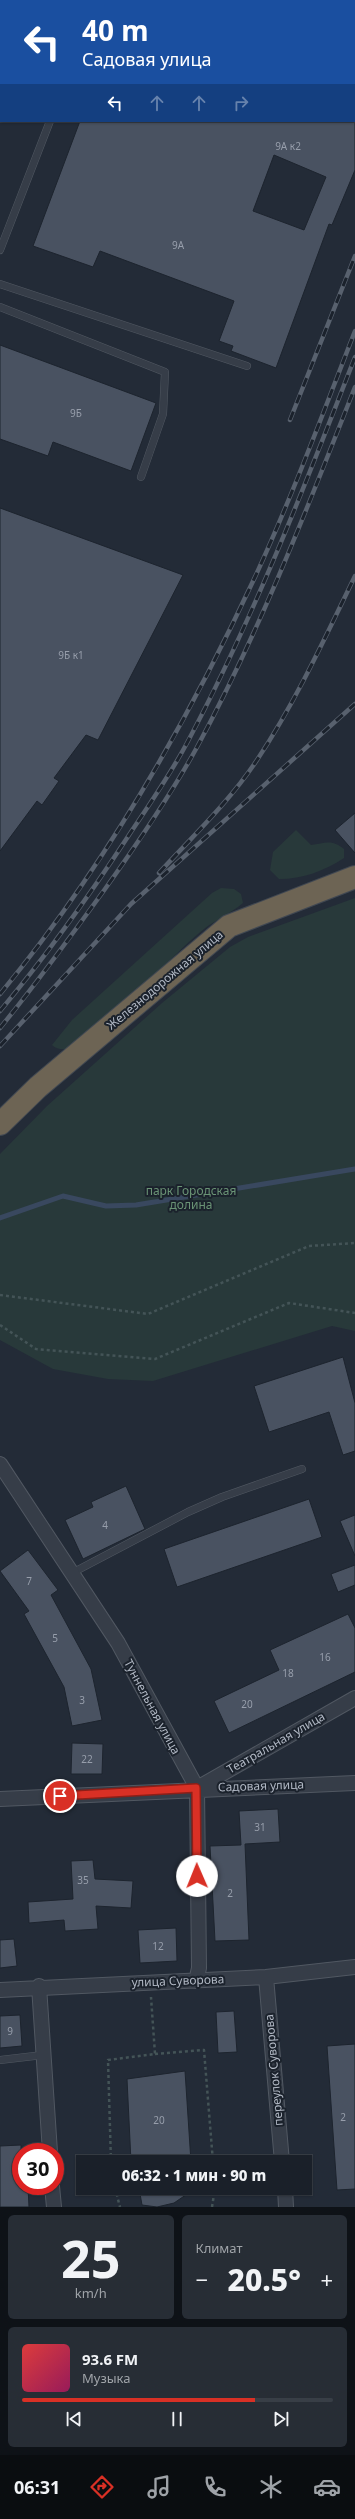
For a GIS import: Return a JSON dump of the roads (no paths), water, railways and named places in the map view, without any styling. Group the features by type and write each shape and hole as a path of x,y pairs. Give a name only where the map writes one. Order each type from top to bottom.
{"highway":[{"name":"Железнодорожная улица","path":"0,1124 38,1087 229,926 355,878"}],"street":[{"name":"Туннельная улица","path":"0,1464 118,1643 196,1788 199,1968 196,1982"},
{"name":"Театральная улица","path":"196,1788 355,1698"},
{"name":"Садовая улица","path":"0,1799 196,1788 355,1783"},
{"name":"улица Суворова","path":"0,1990 40,1986 196,1982 266,1977 355,1967"},
{"name":"переулок Суворова","path":"266,1977 281,2155"},
{"path":"40,1986 49,2143"},
{"path":"53,2195 54,2207"},
{"path":"285,2195 286,2207"}],"lane":[{"path":"0,250 50,122"},
{"path":"0,284 247,366"},
{"path":"0,307 165,372 163,414 141,477"},
{"path":"72,1573 188,1512 222,1497 302,1469"},
{"path":"0,2060 43,2055"}],"waterway":[{"path":"0,1218 63,1196 106,1206 136,1205 355,1169"}],"railway":[{"path":"290,420 355,256"},
{"path":"0,994 38,946 108,846 141,794 201,687 269,547 307,455 355,331"},
{"path":"0,1011 51,947 83,903 174,767 211,696 256,601 317,455 355,357"},
{"path":"0,1028 54,959 141,838 196,749 241,661 261,616 300,525 355,387"},
{"path":"159,873 223,804 257,760 297,693 355,576"},
{"path":"0,1046 131,904 355,704"}],"park label":[{"name":"парк Городская долина","path":"191,1198"}]}
